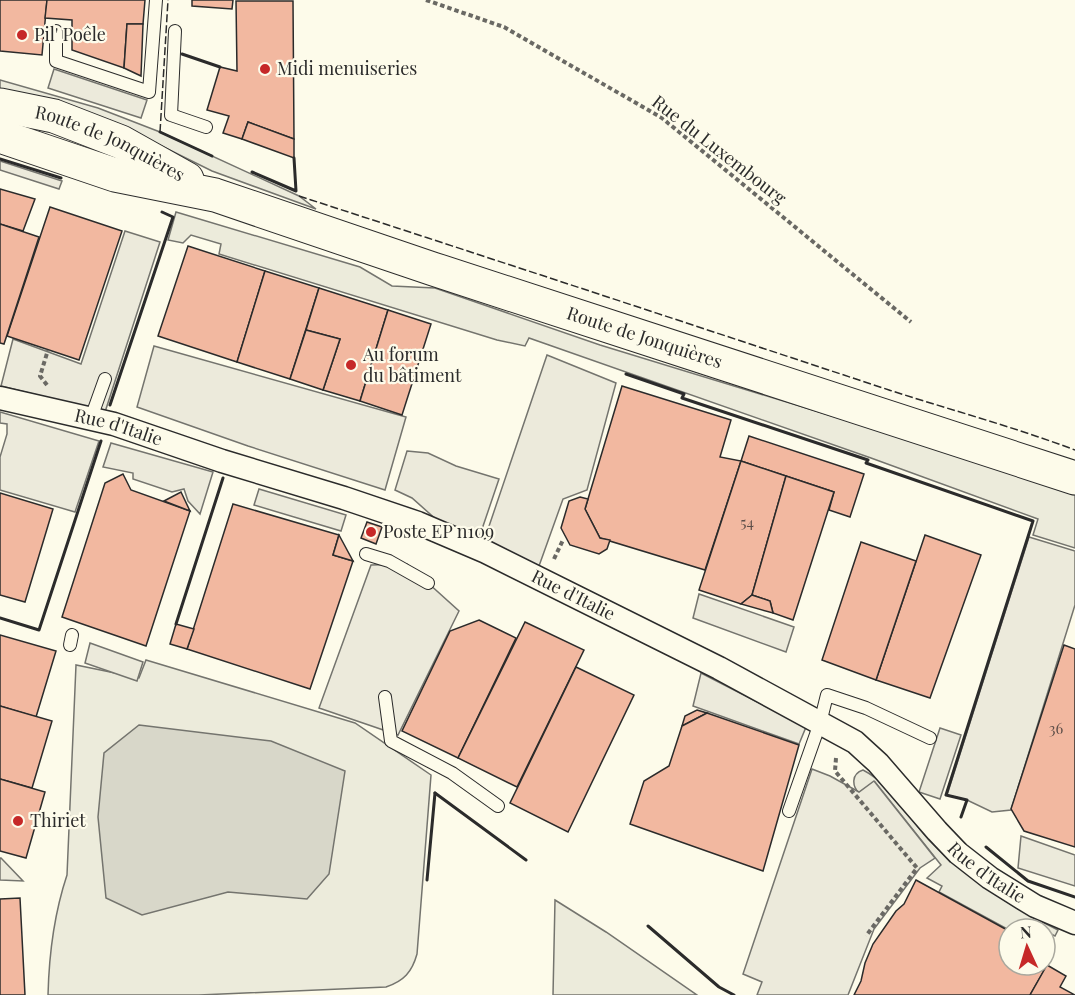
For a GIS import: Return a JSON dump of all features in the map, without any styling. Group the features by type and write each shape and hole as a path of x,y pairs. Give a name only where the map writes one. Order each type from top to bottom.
{"main road":[{"name":"Route de Jonquières","path":"0,105 54,116 121,142 215,195"},
{"name":"Route de Jonquières","path":"0,136 115,175 215,195 433,269 1075,478"}],"street":[{"name":"Rue d'Italie","path":"0,398 91,418 418,523 486,552 719,668 855,742 878,763 958,853 990,878 1035,906 1075,923"}],"lane":[{"path":"56,31 56,61 149,92 156,0"},
{"path":"175,31 171,115 206,127"},
{"path":"91,418 105,379"},
{"path":"366,554 389,561 428,583"},
{"path":"789,811 830,729 827,694 866,708 930,738"},
{"path":"386,697 391,741 452,773 498,806"}],"path":[{"name":"Rue du Luxembourg","path":"426,0 504,27 662,118 911,322"},
{"path":"48,350 40,376 51,390"},
{"path":"830,729 836,759 835,771 917,868 866,936"}],"shaded area":[{"path":"54,69 147,100 141,118 48,88"},
{"path":"0,80 98,108 160,132 299,196 316,209 212,171 109,120 0,93"},
{"path":"0,161 62,181 59,189 0,170"},
{"path":"176,212 360,267 392,286 435,288 600,345 917,442 1075,495 1075,548 1033,535 1038,519 529,338 525,346 497,340 219,254 221,244 191,235 183,243 168,240"},
{"path":"125,231 160,242 105,412 1,386 13,339 81,364"},
{"path":"154,346 406,417 385,490 137,407"},
{"path":"547,355 616,383 587,490 563,499 539,566 484,541"},
{"path":"0,412 99,441 75,512 0,490 0,457 7,434 7,424 0,423"},
{"path":"111,443 213,472 200,514 188,501 184,489 172,492 133,479 133,473 103,467"},
{"path":"407,451 428,453 456,466 499,479 480,535 474,536 438,521 412,498 395,490"},
{"path":"259,489 346,515 341,531 254,505"},
{"path":"1029,537 1075,551 1075,605 1011,810 992,812 967,800 947,795"},
{"path":"407,564 459,611 398,735 319,708 371,565"},
{"path":"699,594 794,627 786,652 693,618"},
{"path":"90,643 143,662 137,681 85,663"},
{"path":"146,660 355,723 431,775 417,954 410,971 402,979 386,987 199,995 48,995 53,934 67,875 76,665 139,678"},
{"path":"701,673 806,727 799,744 693,706"},
{"path":"139,725 271,741 345,771 329,874 307,899 228,892 142,915 106,898 98,817 104,753"},
{"path":"940,728 961,735 940,799 919,792"},
{"path":"812,769 859,792 874,781 935,858 920,868 874,929 848,995 757,995 762,982 743,974"},
{"path":"863,770 882,784 929,840 958,867 1033,917 997,917 997,923 939,892 942,886 927,878 941,865 875,782 859,793 854,784 856,774"},
{"path":"1021,836 1075,855 1075,886 1018,868"},
{"path":"1,858 23,881 0,880"},
{"path":"555,900 606,932 697,995 553,995"}],"building":[{"name":"Pil' Poêle","path":"0,0 47,0 42,55 0,51"},
{"path":"47,0 145,0 143,24 127,24 124,68 72,50 72,20 45,18"},
{"path":"192,0 233,0 232,9 192,6"},
{"name":"Midi menuiseries","path":"236,1 293,1 294,139 248,122 242,139 223,133 229,116 207,110 220,67 237,71"},
{"path":"127,24 143,24 141,76 124,68"},
{"path":"248,122 294,139 294,158 242,139"},
{"path":"0,189 35,199 23,231 0,224"},
{"path":"50,207 122,231 79,360 7,336"},
{"path":"0,224 39,237 4,344 0,343"},
{"path":"188,246 265,271 237,362 158,336"},
{"path":"265,271 319,288 290,379 237,362"},
{"name":"Au forum du bâtiment","path":"319,288 388,310 360,401 323,390 340,339 306,330"},
{"path":"388,310 431,324 402,415 360,401"},
{"path":"306,330 340,339 323,390 290,379"},
{"path":"622,386 731,420 720,457 741,461 705,570 600,538 585,509"},
{"path":"749,436 864,474 850,517 829,510 834,492 741,461"},
{"path":"741,461 786,476 752,595 741,604 699,590"},
{"path":"123,474 131,490 190,511 146,646 62,617 105,483"},
{"path":"786,476 834,492 793,620 773,613 770,601 752,595"},
{"path":"181,492 190,511 164,501"},
{"path":"0,493 53,509 25,602 0,595"},
{"path":"580,497 588,499 585,509 600,538 610,540 607,549 599,554 570,545 561,528 569,501"},
{"path":"233,504 339,535 333,555 353,561 310,689 187,649"},
{"name":"Poste EP n109","path":"367,522 382,527 376,544 361,538"},
{"path":"339,535 353,561 333,555"},
{"path":"925,535 981,555 930,698 876,680"},
{"path":"861,542 916,561 876,680 822,660"},
{"path":"752,595 770,601 773,613 741,604"},
{"path":"479,620 516,638 458,758 402,731 450,631"},
{"path":"525,622 584,650 517,787 458,758"},
{"path":"176,624 194,629 187,649 170,644"},
{"path":"0,635 56,651 36,717 0,706"},
{"path":"1064,645 1075,649 1075,847 1024,831 1011,809"},
{"path":"576,667 634,695 568,832 510,803"},
{"path":"0,706 52,721 32,788 0,779"},
{"path":"697,710 707,713 682,726 685,716"},
{"path":"707,713 799,745 763,871 630,824 644,781 669,766 682,726"},
{"name":"Thiriet","path":"0,779 45,792 26,858 0,851"},
{"path":"916,880 997,924 997,977 1040,977 1030,995 854,995 873,944 896,911 904,904"},
{"path":"20,898 25,995 0,995 0,899"},
{"path":"1057,971 1066,976 1060,987 1075,995 1030,995 1040,977 1057,977"}],"fence":[{"path":"160,132 168,0"},
{"path":"299,196 1075,450"}],"wall":[{"path":"182,54 220,67"},
{"path":"160,132 212,156"},
{"path":"252,172 296,191 294,158"},
{"path":"0,159 61,178"},
{"path":"110,405 173,217 162,212"},
{"path":"626,374 684,394 682,398 868,460 866,463 1033,521 946,795 967,800 961,817"},
{"path":"0,618 39,630 101,441"},
{"path":"176,624 223,478"},
{"path":"435,793 526,860"},
{"path":"427,880 435,793"},
{"path":"986,847 1028,881 1075,897"},
{"path":"648,926 719,987 734,995"}],"place":[{"name":"Pil' Poêle","path":"22,35"},
{"name":"Midi menuiseries","path":"265,69"},
{"name":"Au forum du bâtiment","path":"351,365"},
{"name":"Poste EP n109","path":"371,532"},
{"name":"Thiriet","path":"18,821"}]}
